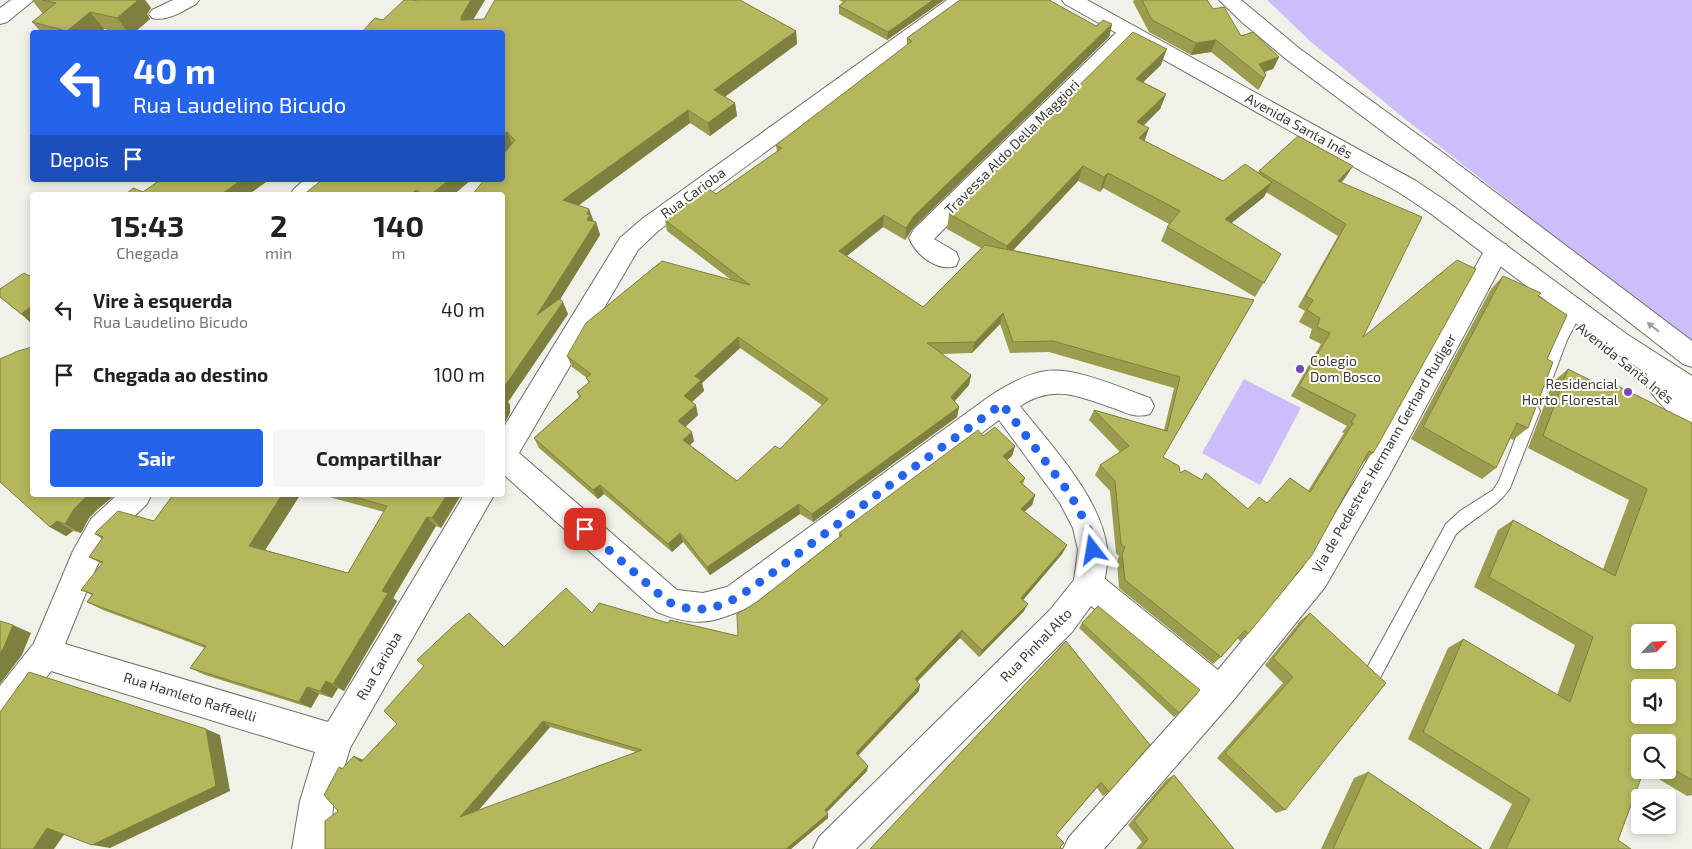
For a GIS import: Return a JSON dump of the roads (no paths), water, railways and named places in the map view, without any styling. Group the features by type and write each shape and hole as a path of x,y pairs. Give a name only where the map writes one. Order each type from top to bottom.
{"street":[{"path":"0,18 24,0"},
{"path":"159,14 189,0"},
{"name":"Rua Carioba","path":"505,453 629,244 650,225 960,0"},
{"name":"Avenida Santa Inês","path":"1072,0 1408,187 1619,342 1692,390"},
{"name":"Avenida Santa Inês","path":"1229,0 1332,85 1398,131 1525,226 1692,356"},
{"name":"Travessa Aldo Della Maggiori","path":"947,259 924,245 920,238 922,235 1129,32"},
{"path":"306,192 318,182"},
{"name":"Avenida Santa Inês","path":"1525,226 1530,240 1619,342 1692,417"},
{"name":"Avenida Santa Inês","path":"1507,259 1521,278 1692,417"},
{"name":"Via de Pedestres Hermann Gerhard Rudiger","path":"1081,849 1220,692 1314,577 1507,259"},
{"path":"505,458 668,602 692,610 713,608 737,598 906,473 1002,404 1030,387 1047,382 1066,383 1140,406"},
{"path":"1002,404 1070,494 1087,525 1093,550 1089,585 1220,692"},
{"path":"0,712 45,654 84,561 101,529 135,497"},
{"name":"Rua Carioba","path":"310,849 317,801 336,741 479,497"},
{"name":"Rua Pinhal Alto","path":"831,849 1062,621 1089,585"},
{"name":"Rua Hamleto Raffaelli","path":"45,654 336,741"}],"lane":[{"path":"1374,672 1451,529 1465,516 1498,495 1505,484 1561,339 1572,319"}],"place":[{"name":"Colegio Dom Bosco","path":"1300,369"},
{"name":"Residencial Horto Florestal","path":"1628,392"}]}
